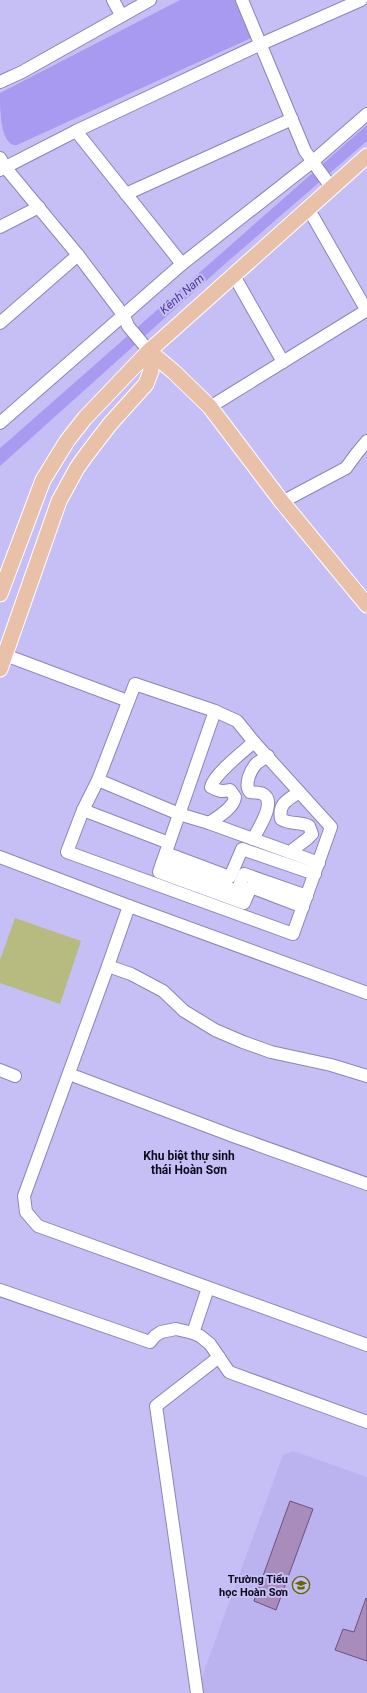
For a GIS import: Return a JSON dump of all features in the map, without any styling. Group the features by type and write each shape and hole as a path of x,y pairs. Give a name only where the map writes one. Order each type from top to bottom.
{"main road":[{"path":"0,594 43,480 67,441 85,418 148,351 367,156"},
{"path":"148,351 174,372 210,407 282,502 367,605"},
{"path":"0,669 3,654 59,501 86,454 110,424 146,384 151,371 148,351"}],"street":[{"path":"113,0 121,15"},
{"path":"0,82 22,72 150,0"},
{"path":"242,0 305,151 331,188"},
{"path":"148,351 78,255 2,165 261,44 361,0"},
{"path":"0,423 126,321 182,264 313,164 367,114"},
{"path":"126,194 292,119"},
{"path":"76,131 182,264"},
{"path":"0,227 38,207"},
{"path":"210,407 367,310 308,208"},
{"path":"0,323 78,255"},
{"path":"233,274 283,362"},
{"path":"282,502 346,468 356,453 367,441"},
{"path":"3,654 128,701"},
{"path":"135,684 215,711 237,721 254,742 331,827 293,934 67,852 83,810 98,780 128,701 135,684"},
{"path":"215,711 159,872 244,903 251,887 305,902"},
{"path":"209,823 229,808 235,801 235,797 230,790 224,792 217,791 211,787 213,782 231,762 254,742"},
{"path":"252,839 263,820 269,803 268,798 264,794 250,792 247,784 256,764 268,756"},
{"path":"98,780 179,814 209,823 290,852 317,868"},
{"path":"290,852 312,834 309,826 304,823 287,823 280,819 279,811 282,805 299,792"},
{"path":"83,810 166,853 230,877 242,849 317,868"},
{"path":"0,857 128,906 367,993"},
{"path":"128,906 108,966 24,1196 26,1212 38,1226 367,1345"},
{"path":"108,966 131,974 163,991 184,1011 215,1030 271,1052 331,1065 367,1076"},
{"path":"0,1070 15,1076"},
{"path":"69,1074 367,1184"},
{"path":"193,1333 208,1288"},
{"path":"0,1290 150,1342 161,1332 176,1329 193,1333 200,1336 210,1344 229,1372 367,1422"},
{"path":"198,1693 156,1406 219,1357"}],"shaded area":[{"name":"Trường Tiểu học Hoàn Sơn","path":"293,1451 367,1477 367,1693 196,1693 283,1455"}],"green space":[{"path":"15,918 81,941 60,1004 0,983 0,960"}],"water":[{"path":"180,0 235,0 251,38 17,145 11,144 7,140 2,126 0,93"},
{"name":"Kênh Nam","path":"367,125 367,141 226,263 0,466 0,448"}],"building":[{"path":"290,1501 313,1509 276,1610 254,1601"},
{"path":"366,1598 367,1661 335,1650 343,1629 354,1632"}],"place":[{"name":"Trường Tiểu học Hoàn Sơn","path":"301,1585"}],"district":[{"name":"Khu biệt thự sinh thái Hoàn Sơn","path":"189,1163"}]}
